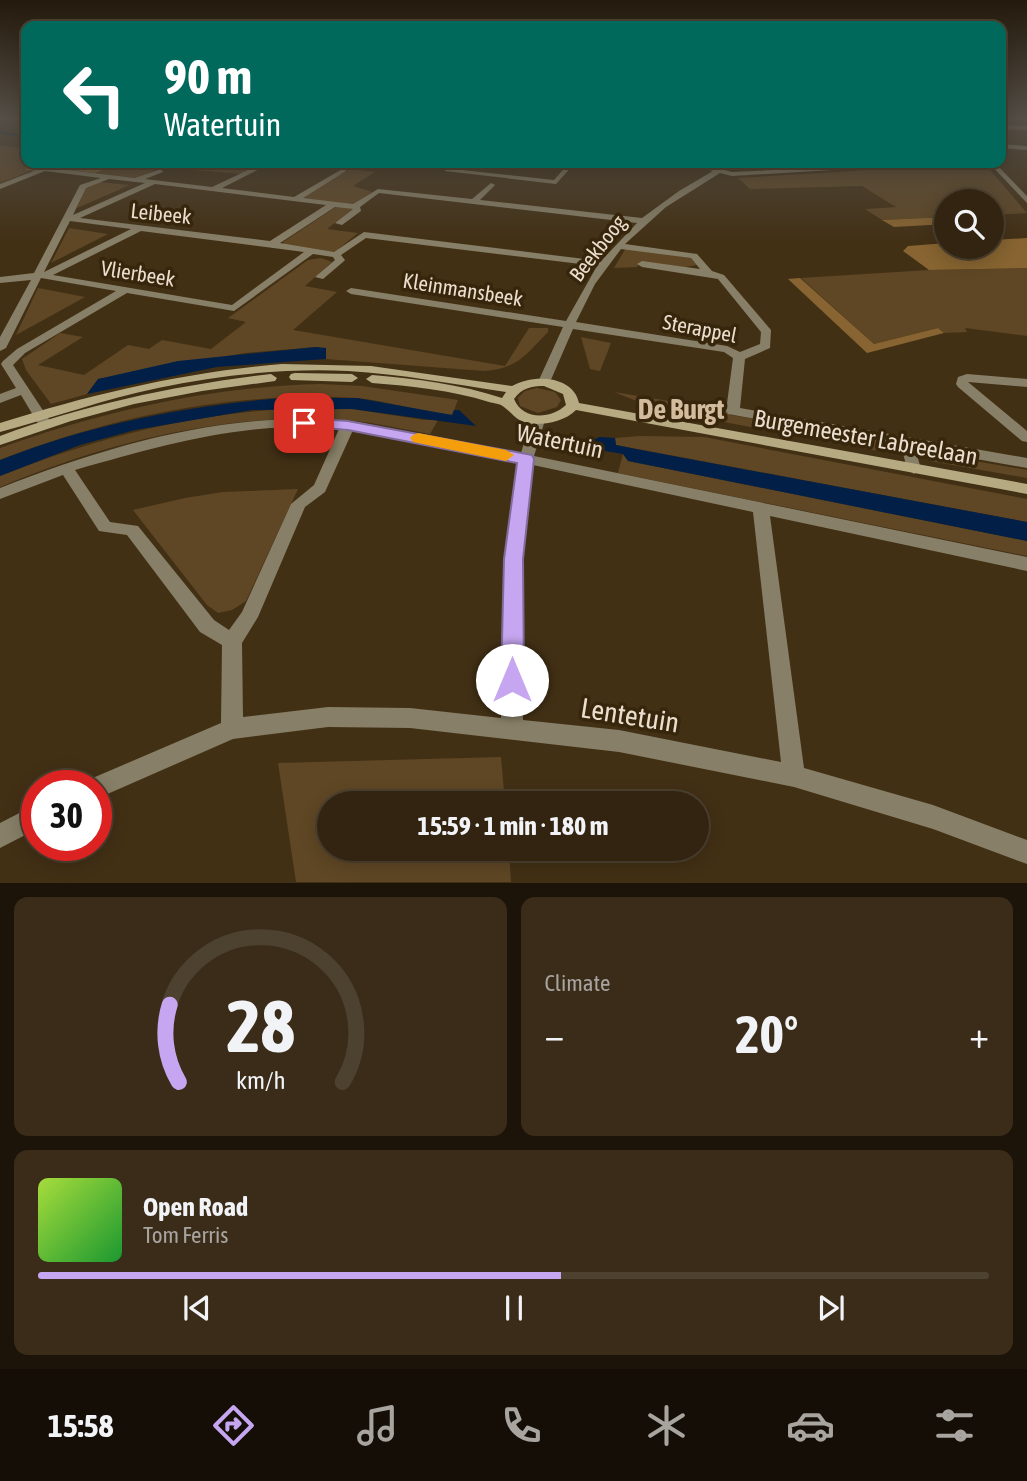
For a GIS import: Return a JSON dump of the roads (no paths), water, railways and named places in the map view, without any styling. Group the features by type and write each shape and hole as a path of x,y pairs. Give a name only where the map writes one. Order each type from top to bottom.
{"street":[{"path":"212,190 258,168"},
{"path":"450,168 447,170 556,182 568,168"},
{"path":"708,168 732,174 848,168"},
{"path":"997,168 1027,201"},
{"path":"0,187 44,169 358,209 339,223"},
{"path":"296,200 344,170"},
{"path":"136,180 160,171"},
{"name":"Beekboog","path":"544,382 568,325 603,264 644,221 672,199 719,171"},
{"path":"14,357 0,349 42,275 83,187 110,177"},
{"name":"Leibeek","path":"69,218 152,183"},
{"path":"475,201 491,185"},
{"path":"354,207 378,191 644,221"},
{"path":"272,244 334,204"},
{"name":"Leibeek","path":"69,218 138,229 272,244 336,255"},
{"name":"Vlierbeek","path":"42,275 138,229"},
{"path":"320,277 340,260 336,255 357,238 375,235 603,264"},
{"name":"Sterappel","path":"568,325 727,349 738,357 766,346 768,332 721,277 709,273 694,256 620,246"},
{"name":"Vlierbeek","path":"42,275 234,308 310,252"},
{"path":"642,264 709,273"},
{"path":"0,280 42,275"},
{"path":"42,420 7,364 14,357 124,291"},
{"name":"Kleinmansbeek","path":"352,291 568,325"},
{"path":"738,357 733,411 1027,463"},
{"path":"0,441 42,420 156,384 250,370 323,367 415,372 514,390"},
{"path":"0,428 140,398 276,378 337,377 425,384 484,395 508,404 518,415 538,420 560,416 573,406 570,393 544,382 527,383 514,390 508,404"},
{"path":"1027,383 967,378 962,380 962,384 1027,438"},
{"path":"0,398 23,390"},
{"name":"Burgemeester Labreelaan","path":"573,406 1027,489"},
{"path":"512,729 513,559 526,459 538,420"},
{"name":"Watertuin","path":"0,494 66,468 171,438 223,428 304,423 348,425 526,459 1027,564"},
{"path":"232,729 232,641 249,617 299,504 320,488 348,425"},
{"path":"907,443 914,468"},
{"path":"66,468 105,527 132,530 207,626 232,641"},
{"path":"761,509 794,776"},
{"name":"Lentetuin","path":"112,781 232,729 328,717 410,718 619,741 794,776 933,817 1027,852"},
{"path":"0,836 21,825"}],"water":[{"path":"326,348 326,359 217,367 87,394 98,379 178,361"},
{"path":"282,398 357,398 452,415 454,410 459,410 476,426 352,409 252,410 135,430 80,445 0,476 0,460 69,436 139,418"},
{"path":"600,437 615,438 616,445 636,449 1027,522 1027,541 628,461 623,454 574,446"}],"district":[{"name":"De Burgt","path":"681,409"}]}
